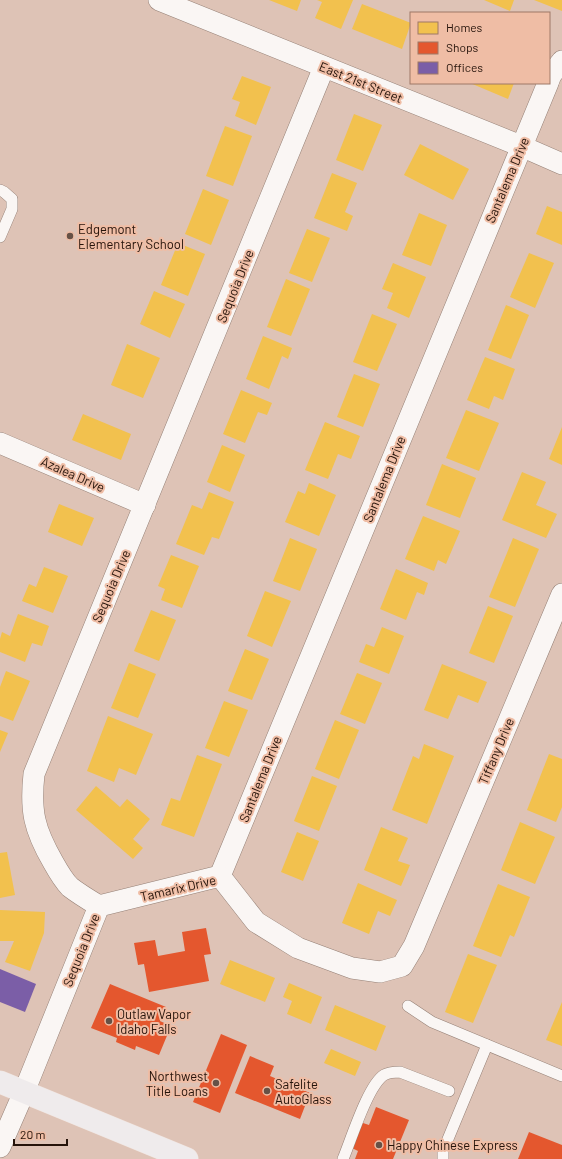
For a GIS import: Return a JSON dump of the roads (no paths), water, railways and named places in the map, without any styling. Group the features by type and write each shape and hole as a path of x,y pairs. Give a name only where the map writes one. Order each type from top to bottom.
{"main road":[{"path":"0,1082 186,1159"}],"street":[{"name":"East 21st Street","path":"159,0 521,146 562,164"},
{"path":"550,79 562,61"},
{"name":"Sequoia Drive","path":"0,1147 24,1092 98,906 70,887 60,874 41,842 33,817 32,789 34,774 324,67"},
{"name":"Santalema Drive","path":"220,876 548,84"},
{"name":"Azalea Drive","path":"0,443 145,505"},
{"name":"Tiffany Drive","path":"429,909 562,594"},
{"name":"Tamarix Drive","path":"98,906 220,876 256,922 298,948 352,968 380,972 402,966 414,946 429,909"}],"lane":[{"path":"0,190 12,199 12,209 0,237"},
{"path":"408,1006 432,1022 562,1076"},
{"path":"443,1159 443,1151 487,1045"},
{"path":"343,1159 369,1096 375,1084 384,1075 391,1072 400,1072 449,1092"}],"place":[{"name":"Edgemont Elementary School","path":"70,236"},
{"name":"Outlaw Vapor Idaho Falls","path":"109,1021"},
{"name":"Northwest Title Loans","path":"216,1083"},
{"name":"Safelite AutoGlass","path":"267,1091"},
{"name":"Happy Chinese Express","path":"379,1145"}]}
